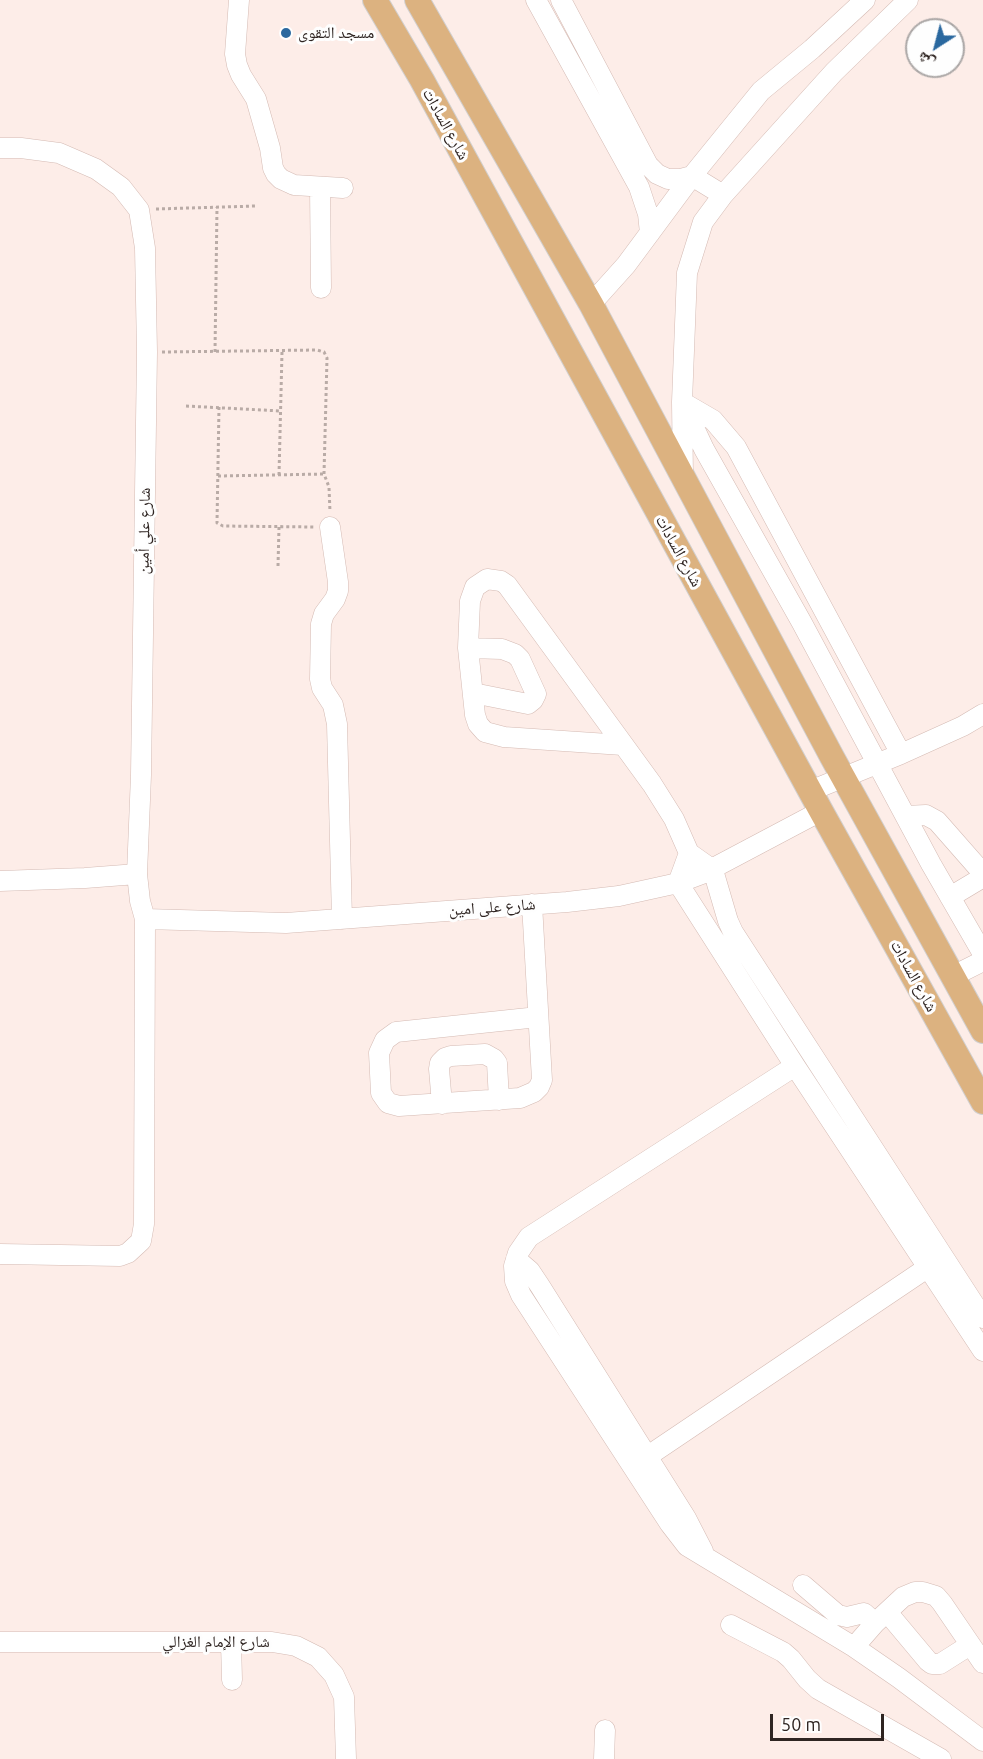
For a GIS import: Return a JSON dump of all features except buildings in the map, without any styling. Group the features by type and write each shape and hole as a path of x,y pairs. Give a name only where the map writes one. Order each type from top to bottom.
{"main road":[{"name":"شارع السادات","path":"375,0 422,80 983,1102"},
{"name":"شارع السادات","path":"417,0 591,304 843,777 983,1031"},
{"path":"841,846 872,830"}],"street":[{"path":"239,0 235,54 237,65 256,99 268,138 273,168 287,183 343,188"},
{"path":"536,0 639,187 648,214 650,233"},
{"path":"561,0 648,165 657,174 668,179 693,176 723,195"},
{"path":"591,304 626,265 761,91 812,49 865,0"},
{"path":"683,479 682,402 687,273 703,222 723,195 834,72 908,0"},
{"path":"812,49 834,72"},
{"name":"شارع علي أمين","path":"0,148 59,153 96,169 121,187 139,210 145,248 147,352 141,775 137,874 145,919 144,1224 141,1241 128,1253 120,1256 0,1254"},
{"path":"320,187 321,288"},
{"path":"682,402 713,420 736,447 901,754"},
{"path":"682,402 704,449 794,607 983,954"},
{"path":"330,527 338,582 335,599 324,614 321,624 320,679 322,688 333,705 337,724 342,919"},
{"path":"622,745 495,736 484,732 478,724 468,648 471,593 475,587 487,579 501,581 507,585 663,801 689,853 713,870 733,932 857,1142 927,1268 983,1351"},
{"path":"468,648 502,649 515,654 520,659 536,694 528,704 473,693"},
{"name":"شارع على امين","path":"145,919 276,923 342,919 619,896 678,883 713,870 816,801 843,777 901,754 963,726 983,714"},
{"path":"906,816 919,814 932,817 981,870 980,879 950,897"},
{"path":"689,853 678,883 795,1066 857,1142 983,1318"},
{"path":"0,881 85,879 137,874"},
{"path":"532,904 542,1080 539,1087 527,1096 499,1100 399,1106 393,1105 381,1093 379,1053 384,1040 396,1032 538,1017"},
{"path":"953,976 983,961"},
{"path":"442,1104 440,1063 451,1056 485,1054 494,1059 497,1063 499,1100"},
{"path":"795,1066 535,1232 525,1241 516,1259 515,1281 521,1295 670,1524 687,1546 855,1647 983,1741"},
{"path":"516,1259 536,1279 648,1456 706,1556"},
{"path":"648,1456 927,1268"},
{"path":"803,1584 838,1615 847,1617 864,1612 881,1617 932,1664 940,1664 970,1645"},
{"path":"855,1647 881,1617 910,1593 923,1592 932,1594 942,1603 983,1663"},
{"path":"731,1626 783,1652 807,1680 818,1689 941,1759"},
{"name":"شارع الإمام الغزالي","path":"0,1642 272,1642 296,1646 318,1657 334,1675 344,1697 346,1759"},
{"path":"231,1642 232,1680"},
{"path":"604,1759 605,1730"}],"path":[{"path":"139,210 256,206"},
{"path":"215,352 217,207"},
{"path":"147,352 317,350 324,352 327,358 324,474 329,487 330,527 223,526 218,523 219,407"},
{"path":"279,475 282,352"},
{"path":"186,406 281,411"},
{"path":"218,476 324,474"},
{"path":"278,566 279,527"}],"place":[{"name":"مسجد التقوى","path":"286,33"}]}
